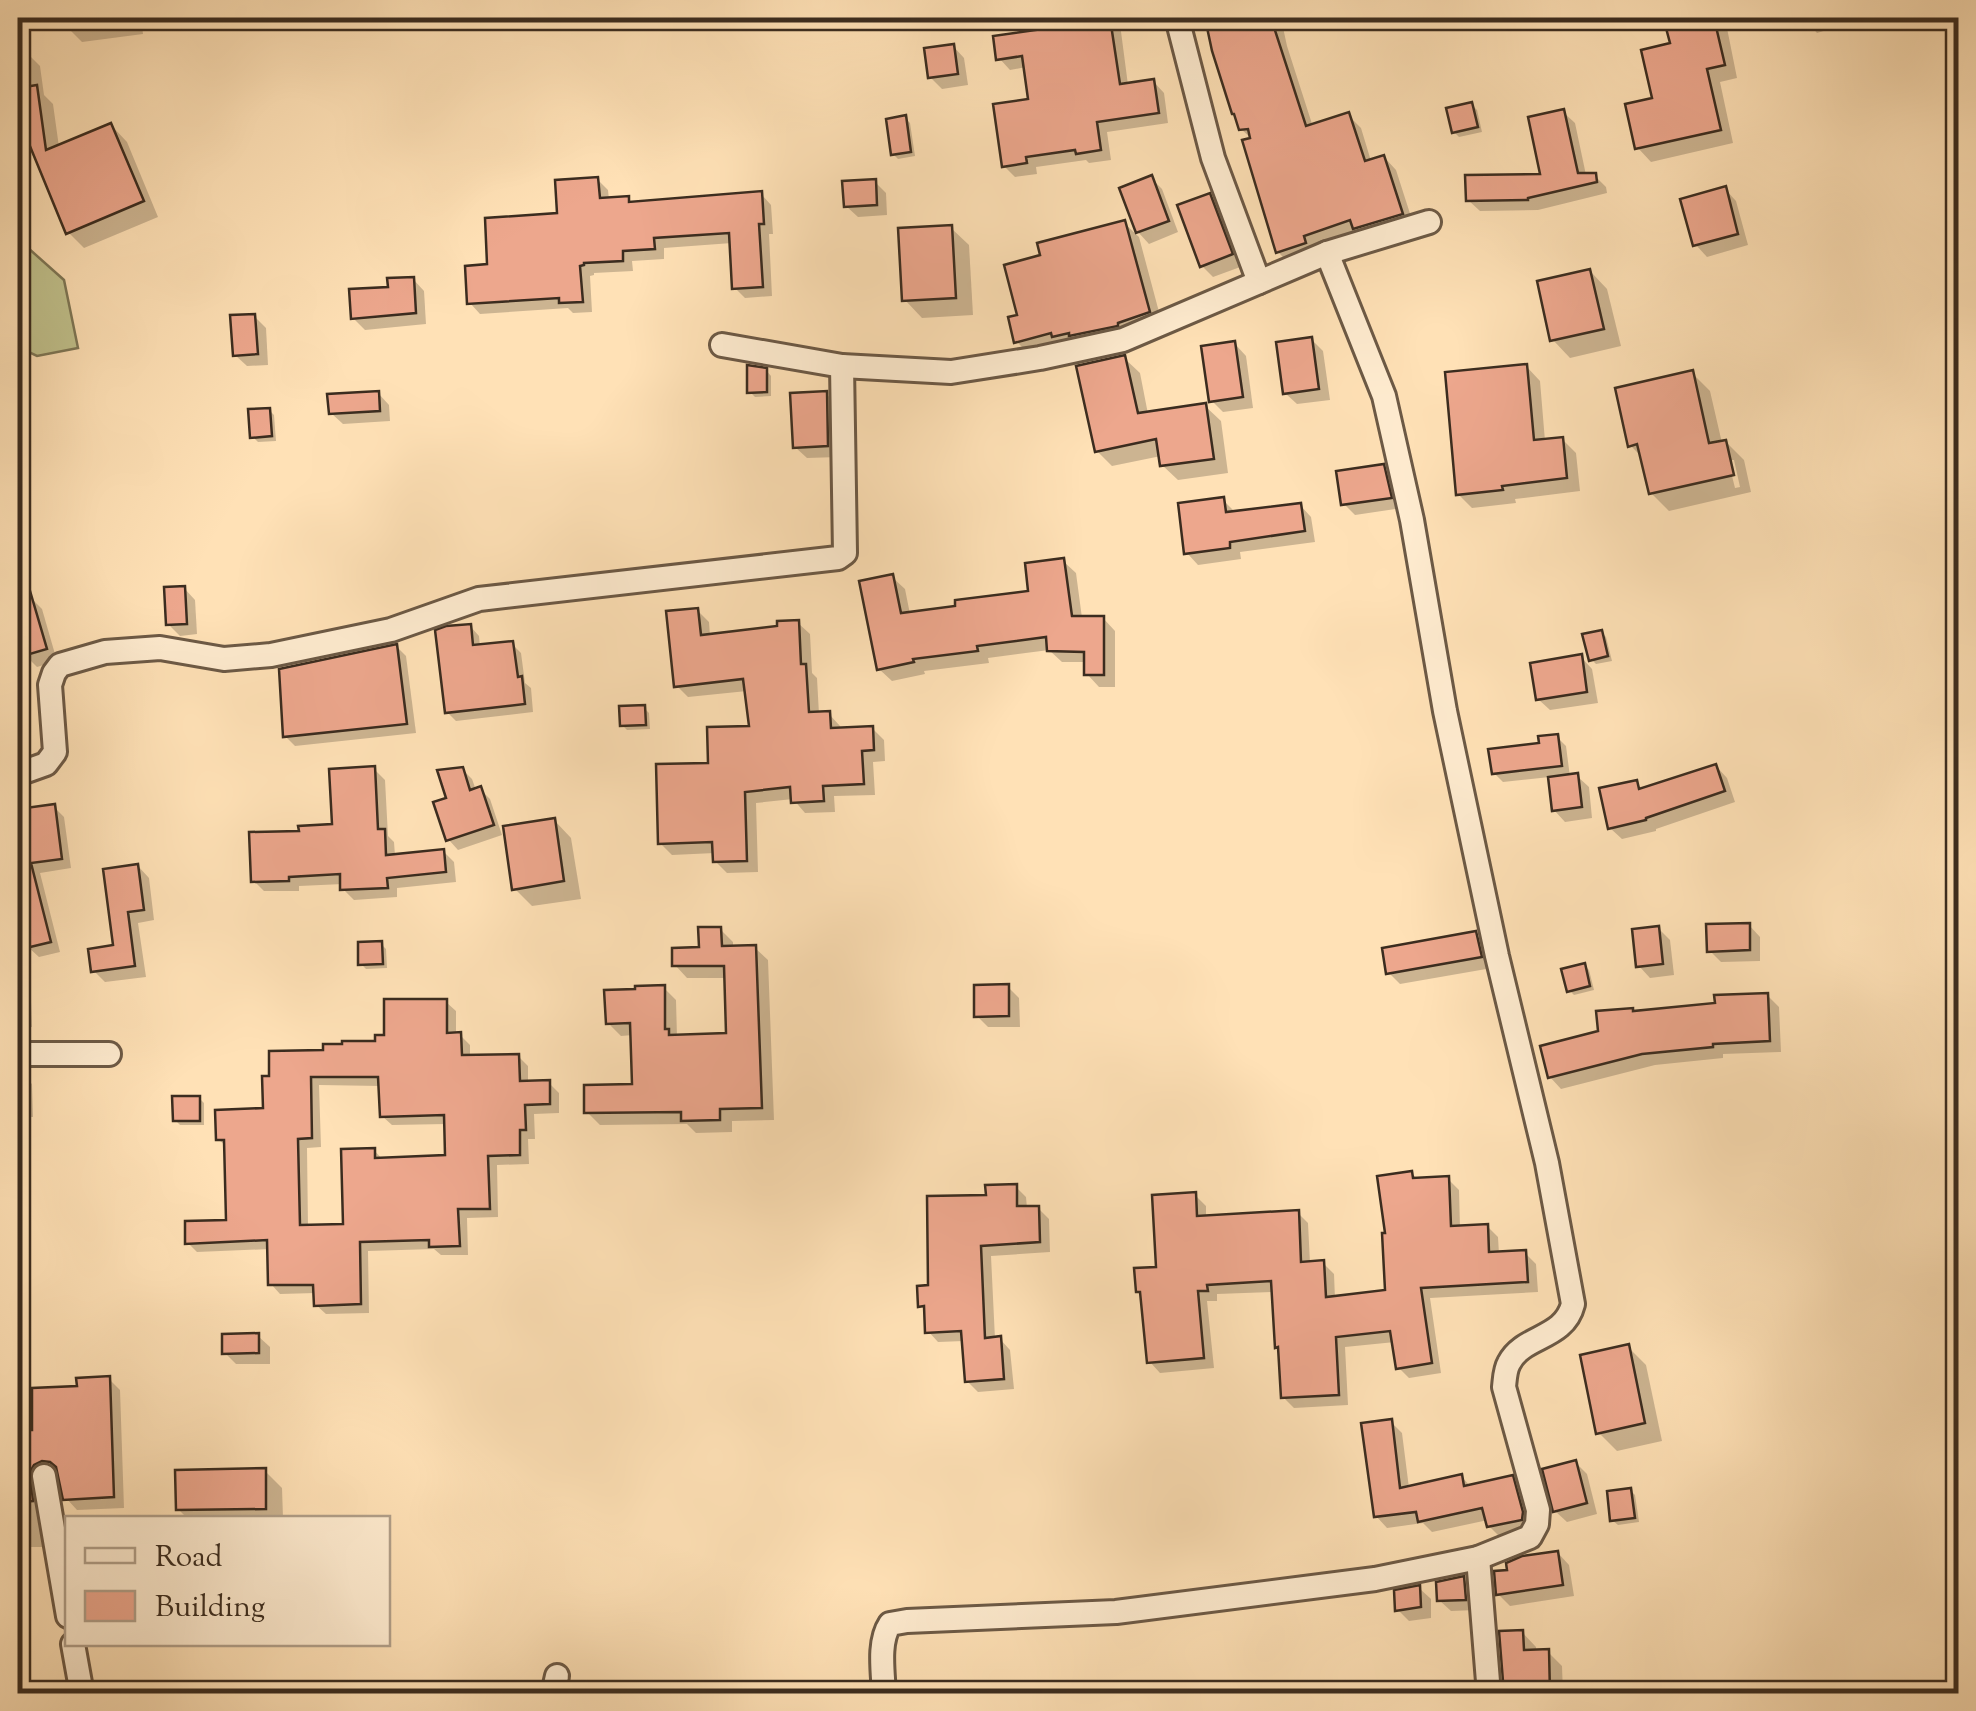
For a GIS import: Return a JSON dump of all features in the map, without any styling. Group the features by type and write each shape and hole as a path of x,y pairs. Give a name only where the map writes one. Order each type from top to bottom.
{"street":[{"path":"1178,18 1213,158 1259,282"},
{"path":"722,345 842,366 951,372 1040,358 1122,340 1327,253 1429,222"},
{"path":"884,1694 883,1638 890,1624 1116,1612 1376,1579 1478,1558 1530,1537 1537,1524 1538,1510 1504,1387 1506,1366 1515,1353 1570,1318 1573,1304 1548,1163 1497,956 1445,711 1412,520 1384,396 1327,253"},
{"path":"18,774 52,759 55,735 50,686 54,673 60,665 106,652 160,648 224,659 271,655 390,630 479,599 838,558 846,553 842,366"},
{"path":"18,1054 110,1054"},
{"path":"44,1476 65,1598"},
{"path":"1478,1558 1489,1694"},
{"path":"73,1646 82,1694"}],"green space":[{"path":"18,239 64,280 78,348 37,356 18,347"}],"building":[{"path":"1042,18 1110,18 1120,84 1154,79 1159,113 1097,122 1101,150 1026,157 1027,163 1002,167 993,104 1028,99 1022,56 996,60 993,36 1043,29"},
{"path":"1205,18 1271,18 1306,126 1349,112 1365,161 1384,155 1403,214 1353,229 1350,220 1304,236 1306,243 1276,253 1242,140 1250,138 1248,129 1239,130 1232,114"},
{"path":"1714,18 1725,65 1707,69 1721,130 1635,149 1625,104 1652,98 1641,50 1670,43 1666,28"},
{"path":"954,44 958,74 928,78 924,48"},
{"path":"37,85 46,150 111,123 144,201 66,234 18,117 18,88"},
{"path":"1472,102 1478,127 1452,133 1446,108"},
{"path":"1564,109 1578,173 1596,173 1597,182 1528,200 1466,201 1465,175 1540,174 1528,117"},
{"path":"906,115 911,152 891,155 886,119"},
{"path":"1152,175 1169,221 1136,233 1119,188"},
{"path":"598,177 600,198 629,196 629,202 762,191 764,224 759,224 763,287 732,289 729,233 654,238 655,249 623,251 623,261 584,263 580,266 583,302 559,303 559,298 467,304 465,266 487,264 485,218 557,213 555,180"},
{"path":"876,179 877,205 844,207 842,181"},
{"path":"1726,186 1738,234 1693,246 1680,199"},
{"path":"1210,193 1233,254 1200,267 1177,205"},
{"path":"1125,220 1150,312 1118,326 1069,336 1052,337 1051,333 1014,343 1008,317 1017,315 1004,265 1040,255 1037,243"},
{"path":"952,225 956,298 902,301 898,228"},
{"path":"1590,269 1604,329 1550,341 1537,281"},
{"path":"414,277 416,313 351,319 349,289 388,287 387,278"},
{"path":"255,314 258,354 233,356 230,315"},
{"path":"1312,337 1319,389 1283,394 1276,342"},
{"path":"1235,341 1243,397 1209,402 1201,346"},
{"path":"1125,355 1138,413 1206,403 1214,459 1160,466 1156,439 1095,452 1076,366"},
{"path":"1527,364 1534,440 1563,437 1567,478 1456,495 1445,372"},
{"path":"747,365 767,368 767,392 747,393"},
{"path":"1693,370 1709,443 1726,440 1734,475 1649,494 1637,444 1628,447 1615,388"},
{"path":"379,391 380,411 329,414 327,394"},
{"path":"827,391 828,446 793,448 790,393"},
{"path":"270,408 272,436 250,438 248,409"},
{"path":"1384,464 1392,498 1341,505 1336,471"},
{"path":"1224,497 1226,512 1301,503 1305,531 1230,542 1230,548 1184,554 1178,503"},
{"path":"1064,558 1072,616 1104,616 1104,675 1084,675 1084,652 1047,651 1046,637 977,646 978,651 913,659 914,662 877,670 859,581 893,574 901,613 955,606 955,600 1028,591 1025,563"},
{"path":"23,567 47,649 23,656 18,637 18,568"},
{"path":"185,586 187,624 166,625 164,587"},
{"path":"698,608 701,635 799,620 809,712 830,711 831,728 873,726 874,750 862,751 864,784 823,786 824,801 791,803 790,787 745,792 747,861 713,862 712,842 658,844 656,764 708,763 707,727 749,726 743,679 674,687 666,611"},
{"path":"471,624 473,645 513,641 525,704 445,713 435,630"},
{"path":"1602,630 1608,656 1589,661 1582,634"},
{"path":"397,644 407,724 283,737 279,669"},
{"path":"1582,654 1587,692 1536,700 1530,663"},
{"path":"645,705 646,725 620,726 619,706"},
{"path":"1558,734 1562,766 1492,774 1488,749 1539,743 1538,736"},
{"path":"1716,764 1725,791 1646,820 1608,829 1599,788 1637,780 1639,789"},
{"path":"375,766 378,829 385,829 386,855 444,849 446,872 387,878 388,888 340,890 340,874 251,882 249,832 299,831 298,826 332,824 329,769"},
{"path":"463,767 470,790 481,786 494,825 446,841 433,802 446,798 437,770"},
{"path":"1578,773 1582,807 1552,811 1548,777"},
{"path":"55,804 62,859 31,863 51,942 26,948 18,914 18,809"},
{"path":"555,818 564,881 512,890 503,826"},
{"path":"138,864 144,910 128,912 135,966 91,972 88,949 113,945 103,869"},
{"path":"1750,923 1750,950 1707,952 1706,924"},
{"path":"1659,926 1663,964 1636,967 1632,929"},
{"path":"698,927 721,927 722,946 756,945 762,1108 720,1109 720,1120 681,1121 681,1112 584,1113 584,1085 632,1084 630,1023 606,1024 604,990 665,985 665,1029 669,1029 669,1035 726,1033 724,966 672,966 672,948 699,947"},
{"path":"1476,931 1482,957 1386,974 1382,948"},
{"path":"382,941 383,964 358,965 358,942"},
{"path":"1585,963 1590,986 1567,992 1561,969"},
{"path":"1009,984 1009,1016 974,1017 974,985"},
{"path":"1768,993 1770,1041 1642,1054 1548,1078 1540,1046 1598,1031 1596,1011 1715,1003 1714,995"},
{"path":"384,999 447,999 447,1033 461,1032 462,1055 519,1054 520,1081 550,1080 550,1104 525,1105 526,1130 520,1130 520,1155 488,1156 490,1209 458,1209 460,1246 429,1247 429,1240 360,1242 361,1304 314,1306 313,1285 268,1285 267,1240 185,1244 185,1221 226,1220 224,1140 216,1140 215,1110 263,1108 262,1076 269,1076 269,1051 323,1050 323,1044 375,1041 375,1035 384,1035","holes":["311,1077 378,1077 380,1117 444,1115 445,1155 375,1158 375,1148 341,1149 343,1224 300,1225 298,1139 312,1138"]},
{"path":"172,1096 200,1096 200,1121 173,1121"},
{"path":"1412,1171 1413,1178 1449,1176 1451,1226 1488,1224 1489,1252 1526,1250 1528,1282 1421,1288 1432,1363 1396,1369 1390,1331 1336,1337 1339,1395 1281,1398 1271,1281 1207,1285 1208,1291 1198,1291 1204,1358 1147,1363 1134,1268 1156,1267 1152,1195 1196,1192 1197,1216 1299,1210 1301,1262 1324,1260 1326,1297 1385,1290 1385,1233 1377,1176"},
{"path":"1017,1184 1017,1206 1039,1206 1040,1242 981,1246 985,1338 1001,1336 1004,1379 965,1382 961,1331 925,1333 924,1306 918,1307 917,1286 928,1285 927,1196 986,1195 985,1185"},
{"path":"259,1333 259,1353 222,1354 222,1334"},
{"path":"1629,1344 1645,1423 1596,1434 1580,1355"},
{"path":"110,1376 114,1497 63,1500 56,1467 42,1461 30,1472 33,1501 18,1502 18,1430 32,1430 32,1388 77,1386 76,1378"},
{"path":"1392,1419 1400,1488 1462,1474 1464,1486 1513,1475 1522,1520 1487,1527 1482,1508 1418,1522 1416,1512 1374,1517 1361,1423"},
{"path":"1576,1460 1587,1503 1553,1512 1542,1469"},
{"path":"266,1468 266,1509 176,1510 175,1470"},
{"path":"1631,1488 1635,1518 1610,1521 1607,1491"},
{"path":"1558,1551 1563,1585 1496,1595 1494,1571 1507,1570 1506,1563 1522,1556"},
{"path":"1464,1576 1466,1600 1437,1601 1436,1582"},
{"path":"1420,1585 1421,1607 1395,1611 1394,1590"},
{"path":"1523,1630 1524,1650 1549,1649 1550,1694 1504,1694 1499,1631"}]}
